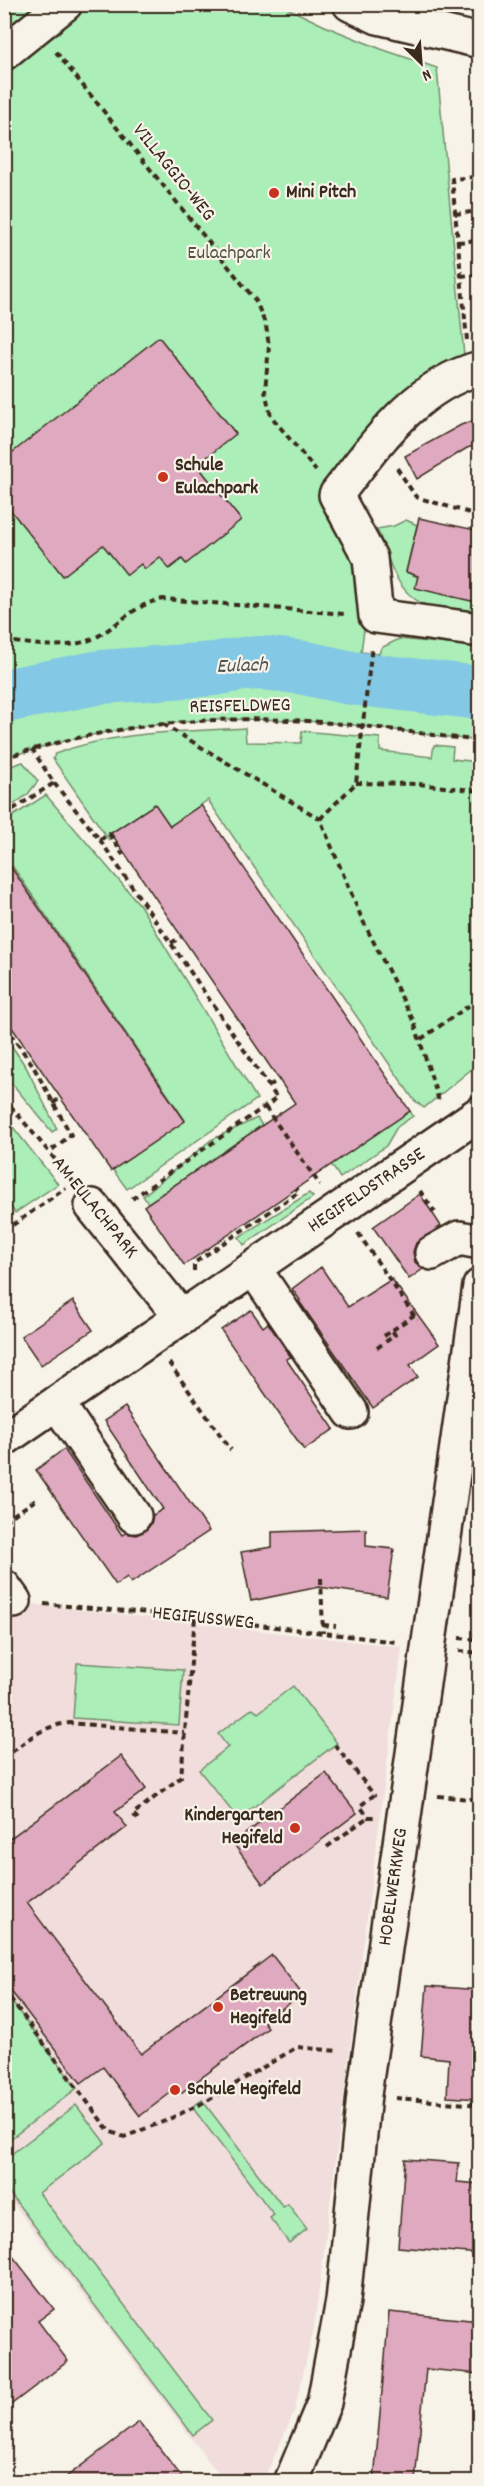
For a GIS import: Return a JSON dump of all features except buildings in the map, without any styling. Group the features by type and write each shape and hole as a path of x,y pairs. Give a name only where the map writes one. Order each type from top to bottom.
{"street":[{"path":"4,53 65,4"},
{"path":"350,4 378,16 443,34 480,41"},
{"path":"480,368 435,387 396,419 336,495 370,558 376,616 480,630"},
{"name":"HEGIFELDSTRASSE","path":"4,1439 468,1121"},
{"name":"AM EULACHPARK","path":"90,1203 182,1318"},
{"path":"432,1253 459,1238 480,1242"},
{"path":"254,1269 351,1412"},
{"name":"HOBELWERKWEG","path":"291,2481 324,2403 343,2301 364,2095 480,1286"},
{"path":"57,1403 134,1516"}],"path":[{"name":"VILLAGGIO-WEG","path":"36,27 256,301 266,326 268,346 265,391 271,416 336,495"},
{"path":"465,311 452,179 476,177"},
{"path":"455,213 478,211"},
{"path":"458,242 480,240"},
{"path":"461,276 480,274"},
{"path":"392,460 416,497 480,516"},
{"path":"4,641 58,645 78,644 102,634 143,604 164,599 376,616"},
{"path":"320,819 356,783 371,653"},
{"name":"REISFELDWEG","path":"4,758 84,736 164,724 288,720 480,741"},
{"path":"164,724 320,819 362,920 406,1004 421,1039 440,1105 468,1121"},
{"path":"4,1231 90,1203 265,1107 277,1098 100,840 54,783 32,749"},
{"path":"4,815 54,783"},
{"path":"356,783 418,784 480,791"},
{"path":"100,840 109,834 123,855"},
{"path":"171,943 181,936"},
{"path":"421,1039 480,998"},
{"path":"4,1025 32,1064 71,1135 49,1152"},
{"path":"269,1086 279,1079"},
{"name":"AM EULACHPARK","path":"4,1098 90,1203"},
{"path":"53,1103 60,1098"},
{"path":"265,1107 326,1194"},
{"path":"417,1187 435,1212"},
{"path":"194,1274 194,1263 216,1245 299,1192 296,1188"},
{"path":"357,1232 417,1320"},
{"path":"384,1336 414,1315"},
{"path":"377,1348 395,1335 392,1330"},
{"path":"169,1362 231,1450"},
{"path":"4,1521 39,1498"},
{"path":"321,1578 323,1633"},
{"name":"HEGIFUSSWEG","path":"8,1597 195,1617 408,1644"},
{"path":"138,1819 134,1814 181,1777 195,1617"},
{"path":"323,1625 336,1626"},
{"path":"458,1638 480,1640"},
{"path":"4,1759 32,1736 56,1724 70,1723 184,1733"},
{"path":"335,1745 374,1795 360,1806 368,1817"},
{"path":"408,1792 480,1800"},
{"path":"327,1847 368,1817 376,1818"},
{"path":"4,1990 109,2131 124,2137 207,2101 297,2047 342,2051"},
{"path":"364,2095 480,2105"}],"shaded area":[{"name":"Schule Hegifeld","path":"23,1603 402,1647 314,2327 294,2412 263,2481 224,2481 5,2193 5,1617"}],"green space":[{"name":"Eulachpark","path":"5,5 281,5 381,49 437,68 465,366 383,418 345,526 367,608 361,652 379,654 381,648 399,639 479,647 479,741 312,721 216,720 180,722 109,732 5,758"},
{"path":"406,520 417,525 406,572 479,603 479,623 432,609 412,597 403,588 393,571 377,529 394,526"},
{"path":"245,728 246,742 301,743 302,731 380,738 380,751 432,757 434,745 453,747 452,759 479,762 479,1063 424,1108 414,1100 208,800 170,826 157,808 109,840 53,759 55,754 78,746 125,737"},
{"path":"23,762 38,781 28,794 5,811 5,768"},
{"path":"46,795 140,905 257,1099 127,1189 113,1170 185,1120 13,867 5,871 5,821"},
{"path":"5,1036 26,1067 57,1129 52,1132 5,1075"},
{"path":"410,1111 413,1116 397,1127 386,1146 340,1178 331,1164"},
{"path":"5,1117 58,1184 15,1213 5,1198"},
{"path":"257,1118 262,1125 148,1203 143,1196 211,1140"},
{"path":"309,1193 313,1197 244,1245 239,1237"},
{"path":"77,1663 183,1670 179,1725 73,1718"},
{"path":"293,1686 337,1743 238,1819 199,1770 228,1747 218,1734 253,1708 258,1713"},
{"path":"5,1993 77,2088 4,2143"},
{"path":"202,2100 283,2207 288,2204 307,2229 289,2243 270,2218 274,2215 192,2107"},
{"path":"76,2105 105,2143 39,2193 212,2420 193,2435 5,2187 5,2148 10,2155"}],"waterway":[{"name":"Eulach","path":"4,696 101,677 214,669 262,663 305,668 351,678 480,693"}],"place":[{"name":"Mini Pitch","path":"274,193"},
{"name":"Schule Eulachpark","path":"163,477"},
{"name":"Kindergarten Hegifeld","path":"295,1828"},
{"name":"Betreuung Hegifeld","path":"218,2007"},
{"name":"Schule Hegifeld","path":"175,2090"}]}
